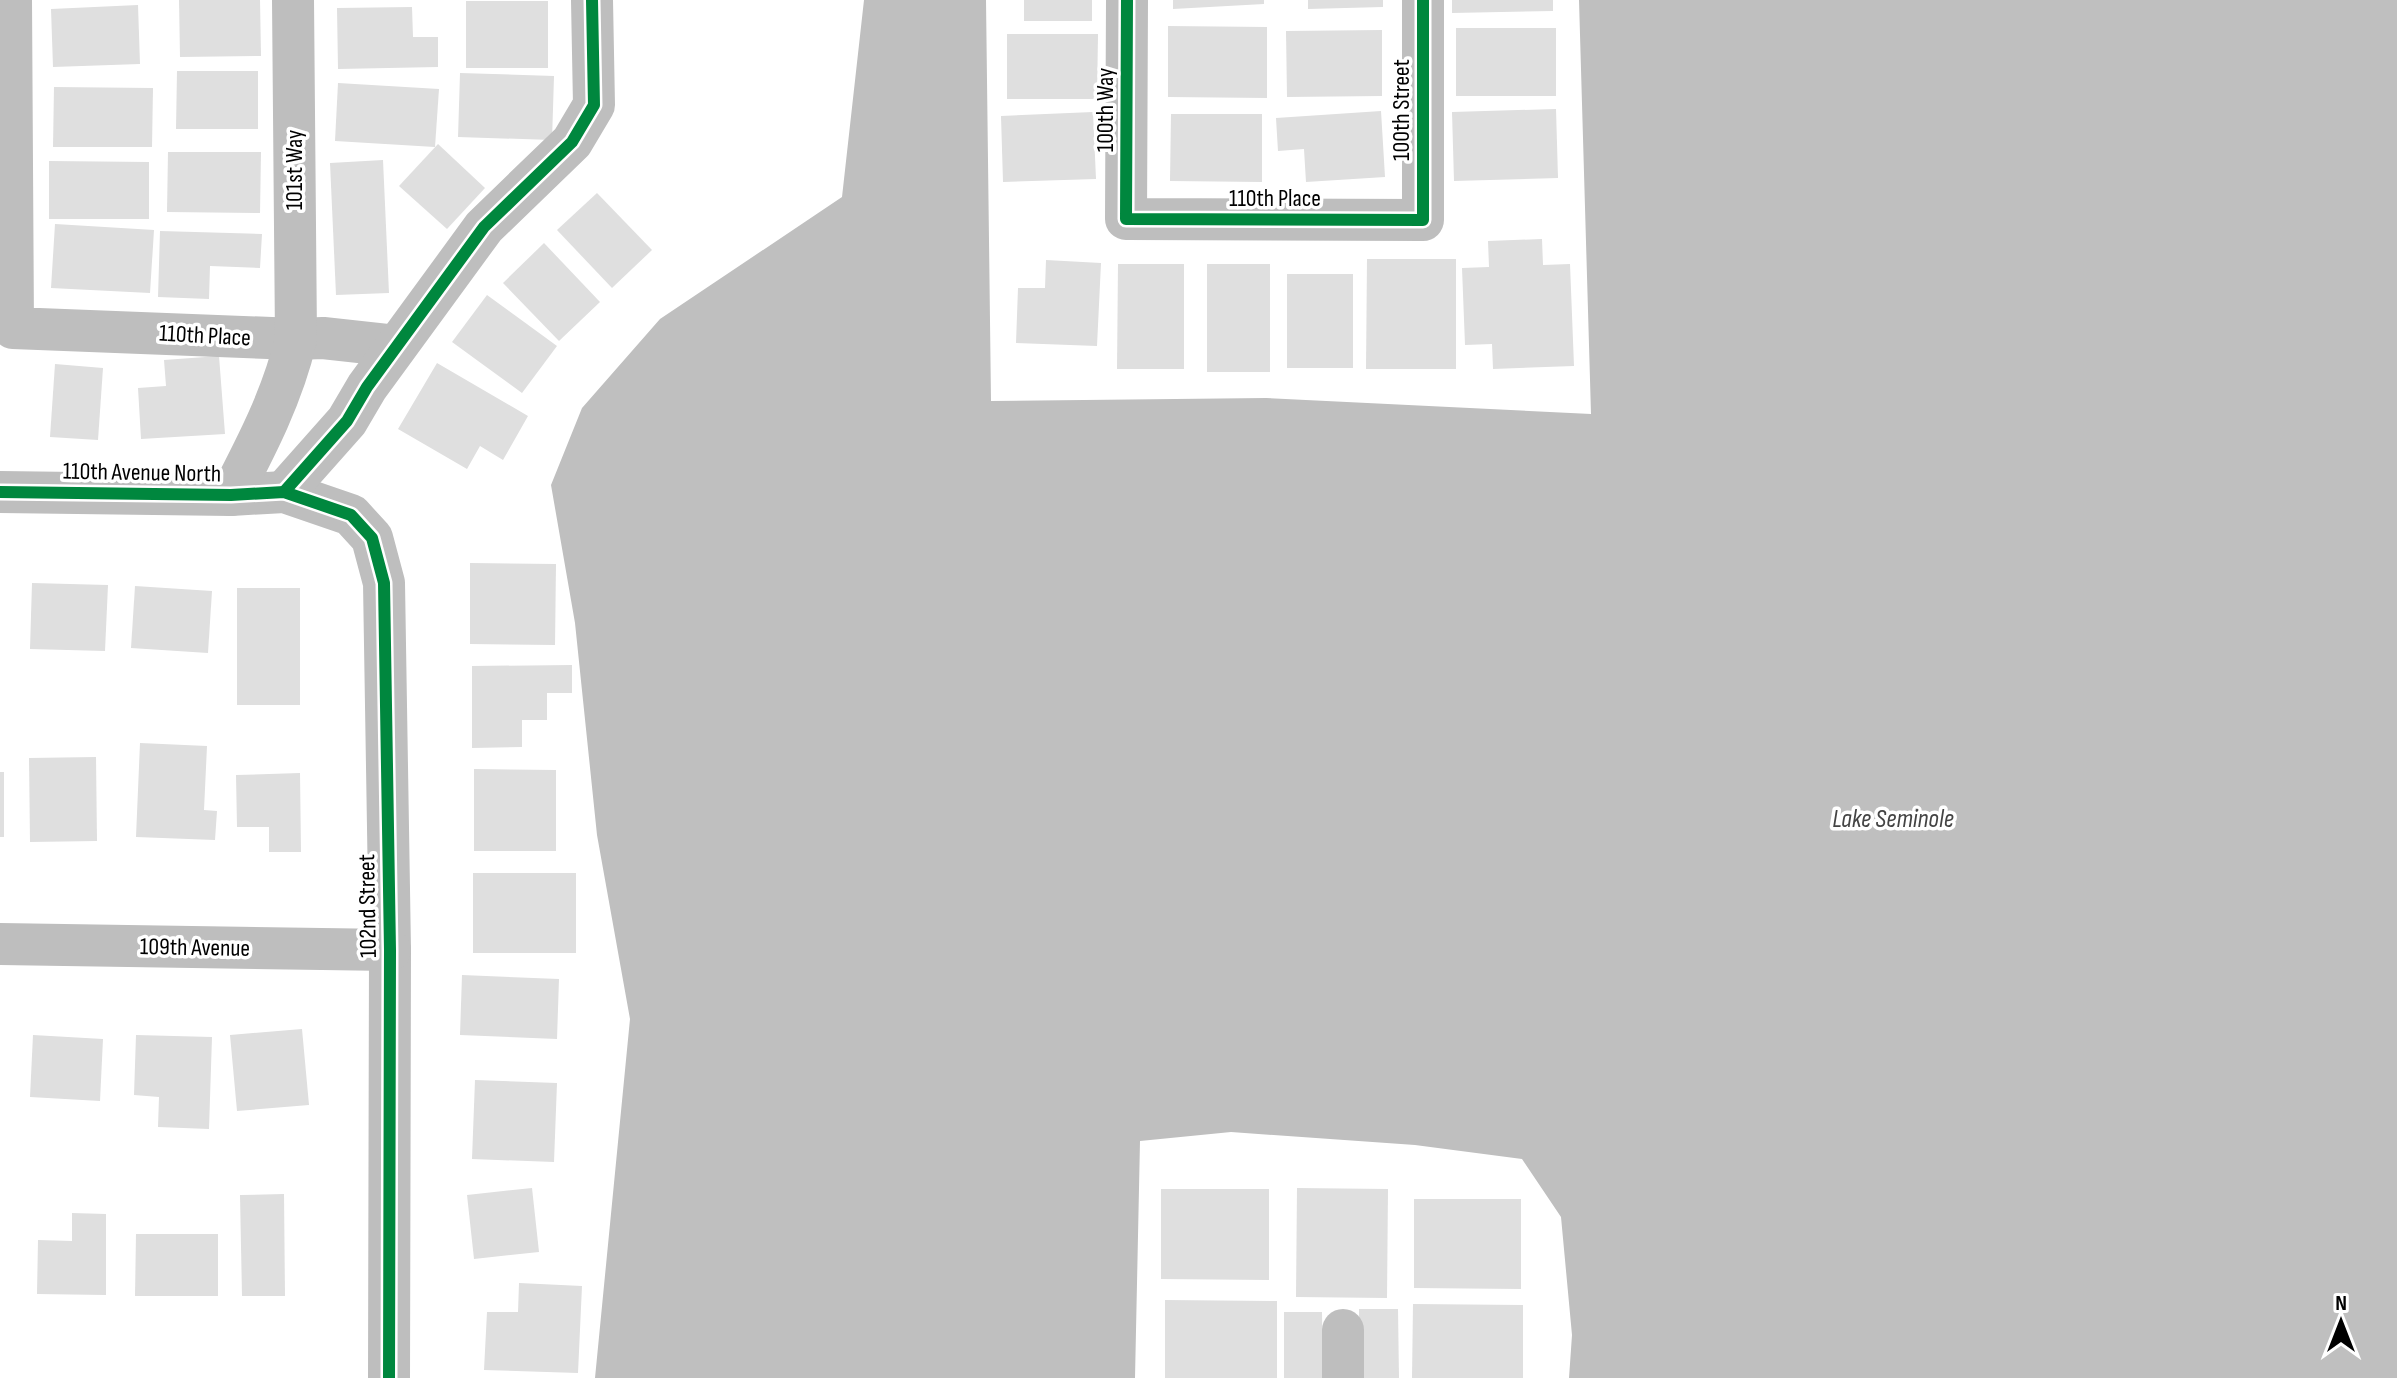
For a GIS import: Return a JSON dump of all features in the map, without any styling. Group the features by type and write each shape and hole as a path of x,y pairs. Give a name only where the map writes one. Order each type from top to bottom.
{"street":[{"name":"110th Place","path":"11,0 13,328 323,338 396,346"},
{"name":"101st Way","path":"231,495 261,437 289,368 296,339 293,0"},
{"path":"284,492 347,421 367,387 484,227 572,142 594,105 592,0"},
{"name":"100th Way","path":"1126,219 1127,0"},
{"name":"100th Street","path":"1423,0 1423,220"},
{"name":"110th Place","path":"1126,219 1423,220"},
{"name":"110th Avenue North","path":"0,492 231,495 284,492"},
{"name":"102nd Street","path":"284,492 351,515 372,538 384,583 390,950 389,1378"},
{"name":"109th Avenue","path":"0,944 390,950"},
{"path":"1343,1330 1343,1378"}],"water":[{"name":"Lake Seminole","path":"864,0 986,0 991,401 1266,398 1591,414 1579,0 2397,0 2397,1378 1569,1378 1572,1335 1561,1217 1522,1159 1415,1145 1231,1132 1140,1141 1135,1378 595,1378 630,1019 597,835 575,623 551,485 582,408 660,319 842,197"}],"building":[{"path":"179,0 260,0 261,56 180,57"},
{"path":"1024,0 1092,0 1092,21 1024,21"},
{"path":"1173,0 1264,0 1264,4 1173,9"},
{"path":"1308,0 1383,0 1383,7 1308,9"},
{"path":"1452,0 1553,0 1553,11 1452,13"},
{"path":"466,1 548,1 548,68 466,68"},
{"path":"138,5 140,64 53,67 51,9"},
{"path":"412,7 413,37 438,37 438,67 338,69 337,8"},
{"path":"1168,26 1267,27 1267,98 1168,97"},
{"path":"1456,28 1556,28 1556,96 1456,96"},
{"path":"1382,30 1382,96 1287,97 1286,31"},
{"path":"1007,34 1098,34 1097,99 1007,99"},
{"path":"177,71 258,71 258,129 176,129"},
{"path":"460,73 554,76 552,140 458,137"},
{"path":"338,83 439,89 435,147 335,141"},
{"path":"54,87 153,88 152,147 53,147"},
{"path":"1556,109 1558,178 1454,181 1452,112"},
{"path":"1381,111 1385,177 1306,182 1304,149 1278,151 1276,118"},
{"path":"1093,112 1096,179 1003,182 1001,116"},
{"path":"1171,114 1262,114 1262,182 1170,181"},
{"path":"438,144 485,188 447,229 399,186"},
{"path":"168,152 261,152 260,213 167,212"},
{"path":"383,160 389,293 336,295 330,163"},
{"path":"49,161 149,162 149,219 49,219"},
{"path":"597,193 652,250 612,288 557,230"},
{"path":"55,224 154,230 150,293 51,288"},
{"path":"160,231 262,234 260,268 210,266 209,299 158,297"},
{"path":"1542,239 1543,265 1570,264 1574,366 1493,369 1492,344 1465,345 1462,268 1489,267 1488,241"},
{"path":"544,243 600,302 559,341 503,283"},
{"path":"1367,259 1456,259 1456,369 1366,369"},
{"path":"1046,260 1101,263 1097,346 1016,343 1018,288 1045,288"},
{"path":"1118,264 1184,264 1184,369 1117,369"},
{"path":"1207,264 1270,264 1270,372 1207,372"},
{"path":"1287,274 1353,274 1353,368 1287,368"},
{"path":"487,295 557,346 522,393 452,342"},
{"path":"219,356 225,434 141,439 138,388 166,386 164,360"},
{"path":"437,363 528,416 503,460 480,446 467,469 398,429"},
{"path":"55,364 103,368 98,440 50,437"},
{"path":"470,563 556,564 555,645 470,644"},
{"path":"32,583 108,585 105,651 30,649"},
{"path":"135,586 212,591 208,653 131,648"},
{"path":"237,588 300,588 300,705 237,705"},
{"path":"572,665 572,693 547,693 547,720 522,720 522,747 472,748 472,666"},
{"path":"140,743 207,746 204,810 217,811 215,840 136,837"},
{"path":"96,757 97,841 30,842 29,758"},
{"path":"474,769 556,770 556,851 474,851"},
{"path":"0,772 4,772 4,837 0,837"},
{"path":"300,773 301,852 269,852 269,827 237,827 236,775"},
{"path":"473,873 576,873 576,953 473,953"},
{"path":"462,975 559,979 557,1039 460,1035"},
{"path":"302,1029 309,1105 237,1111 230,1035"},
{"path":"33,1035 103,1039 100,1101 30,1097"},
{"path":"136,1035 212,1037 209,1129 158,1127 159,1097 134,1095"},
{"path":"475,1080 557,1083 554,1162 472,1159"},
{"path":"532,1188 539,1252 474,1259 467,1195"},
{"path":"1297,1188 1388,1189 1387,1298 1296,1297"},
{"path":"1161,1189 1269,1189 1269,1280 1161,1279"},
{"path":"284,1194 285,1296 242,1296 240,1195"},
{"path":"1414,1199 1521,1199 1521,1289 1414,1288"},
{"path":"72,1213 106,1214 106,1295 37,1294 38,1240 72,1241"},
{"path":"136,1234 218,1234 218,1296 135,1296"},
{"path":"519,1283 582,1286 578,1373 484,1370 487,1312 518,1312"},
{"path":"1165,1300 1277,1301 1277,1378 1165,1378"},
{"path":"1413,1304 1523,1305 1523,1378 1412,1378"},
{"path":"1359,1309 1398,1309 1399,1378 1359,1378"},
{"path":"1284,1312 1322,1312 1323,1378 1284,1378"}],"cycle path":[{"path":"284,492 347,421 367,387 484,227 572,142 594,105 592,0"},
{"path":"1127,0 1126,219 1423,220 1423,0"},
{"path":"0,492 231,495 284,492 351,515 372,538 384,583 390,950 389,1378"}]}
